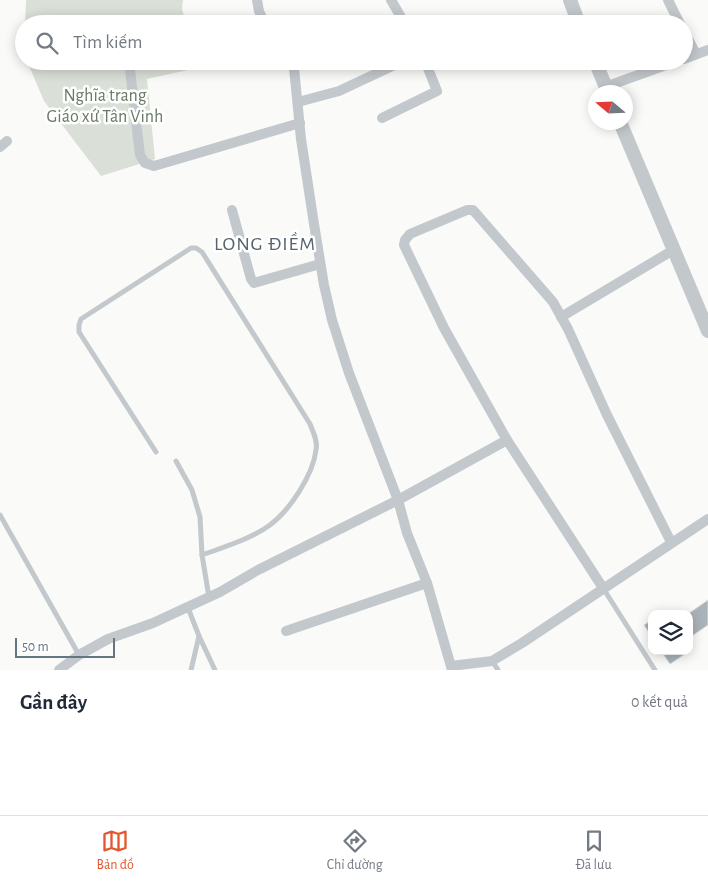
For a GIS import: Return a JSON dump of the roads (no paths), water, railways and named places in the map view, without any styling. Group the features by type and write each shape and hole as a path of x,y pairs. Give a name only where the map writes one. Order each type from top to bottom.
{"street":[{"path":"257,0 261,15"},
{"path":"391,0 400,15"},
{"path":"570,0 576,15"},
{"path":"668,0 676,15"},
{"path":"693,48 696,54"},
{"path":"693,55 708,50"},
{"path":"130,70 140,155 145,162 154,166 300,123"},
{"path":"294,70 320,264 332,320 349,373 398,500 407,533 427,583 451,668 492,661 522,644 671,542 708,519"},
{"path":"298,102 339,91 384,70"},
{"path":"382,118 436,91 428,70"},
{"path":"598,70 604,85"},
{"path":"618,85 655,70"},
{"path":"623,130 708,331"},
{"path":"232,210 251,279 254,283 320,264"},
{"path":"603,588 507,440 444,328 404,245 405,240 410,234 467,210 472,210 552,302 568,329 607,415 671,542"},
{"path":"561,316 675,250"},
{"path":"59,670 79,655 108,639 154,623 188,608 258,570 398,500 507,440"},
{"path":"286,631 427,583"}],"lane":[{"path":"156,452 79,332 79,325 81,319 191,248 196,248 202,252 305,417 316,438 317,449 307,478 282,514 269,526 202,555"},
{"path":"176,461 192,490 200,516 202,555 209,597"},
{"path":"0,515 79,655"},
{"path":"603,588 656,670"},
{"path":"188,608 215,670"},
{"path":"192,670 199,636"},
{"path":"492,661 498,670"}],"district":[{"name":"LONG ĐIỀM","path":"265,244"}],"park label":[{"name":"Nghĩa trang Giáo xứ Tân Vinh","path":"105,106"}]}
